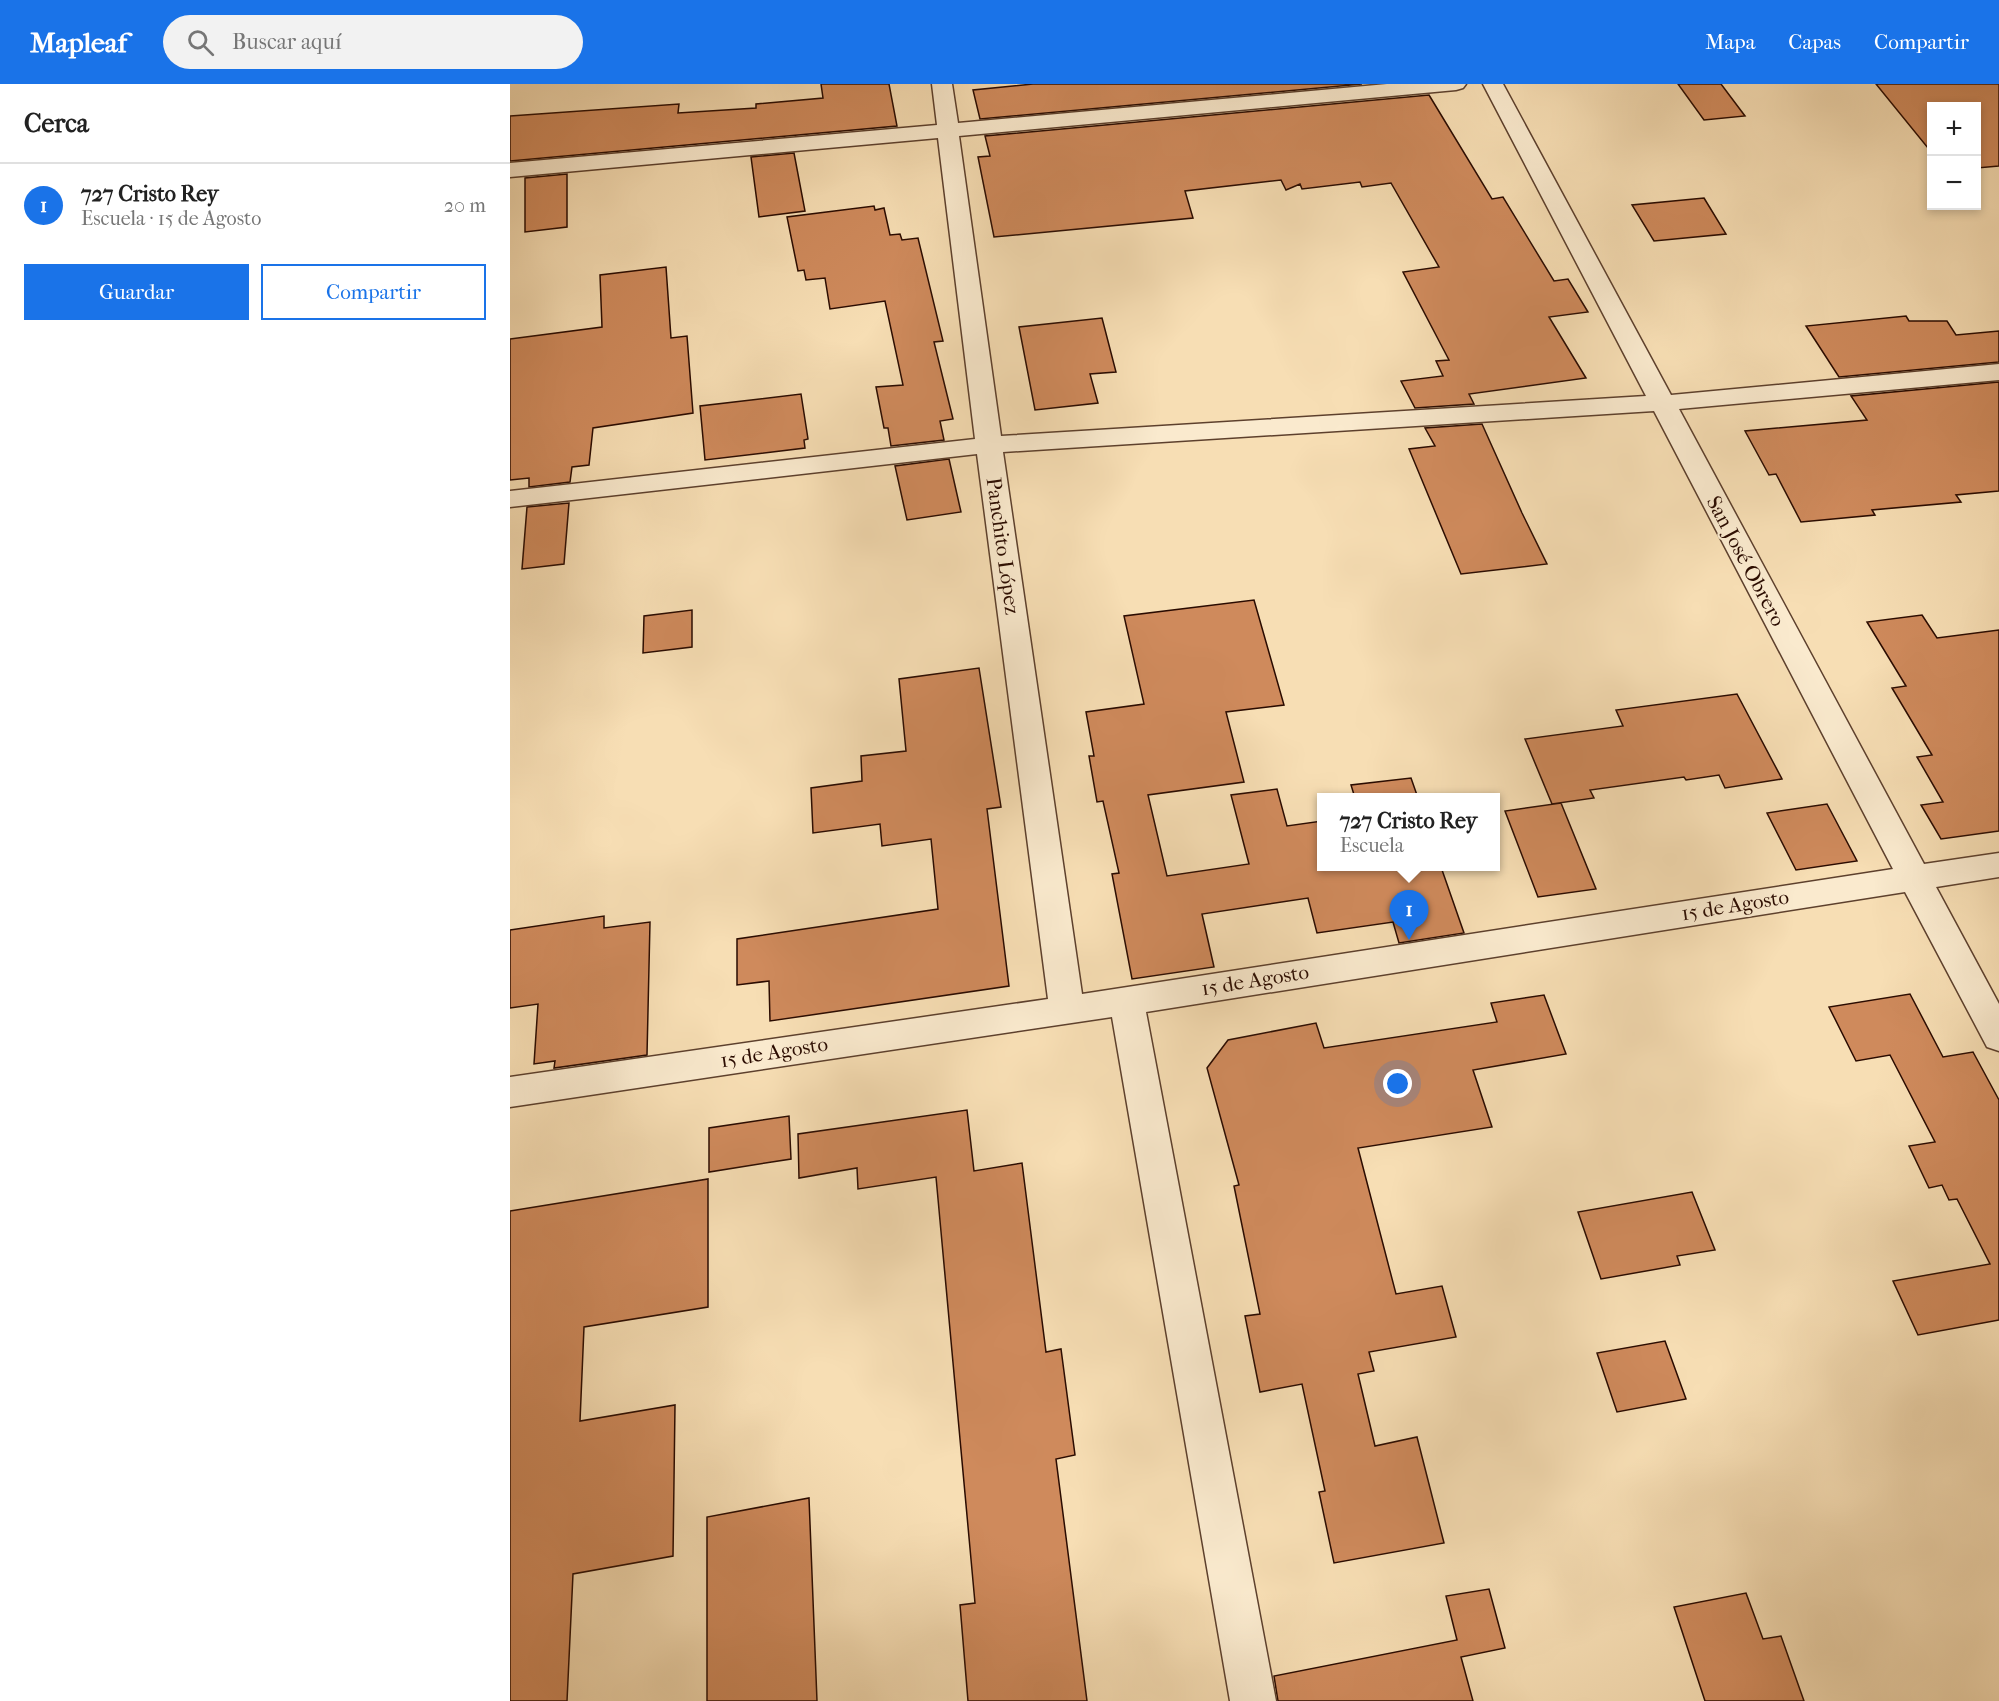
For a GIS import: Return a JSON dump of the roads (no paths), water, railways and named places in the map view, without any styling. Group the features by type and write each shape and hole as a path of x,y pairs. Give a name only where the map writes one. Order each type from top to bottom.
{"street":[{"name":"Panchito López","path":"942,84 988,445 1067,1008"},
{"path":"510,170 1456,84"},
{"name":"San José Obrero","path":"1493,84 1999,1037"},
{"path":"510,499 988,445 1662,403 1999,372"},
{"name":"15 de Agosto","path":"510,1092 1067,1008 1127,1001 1999,865"},
{"path":"1127,1001 1253,1701"}],"place":[{"name":"727 Cristo Rey","path":"1409,940"}]}
